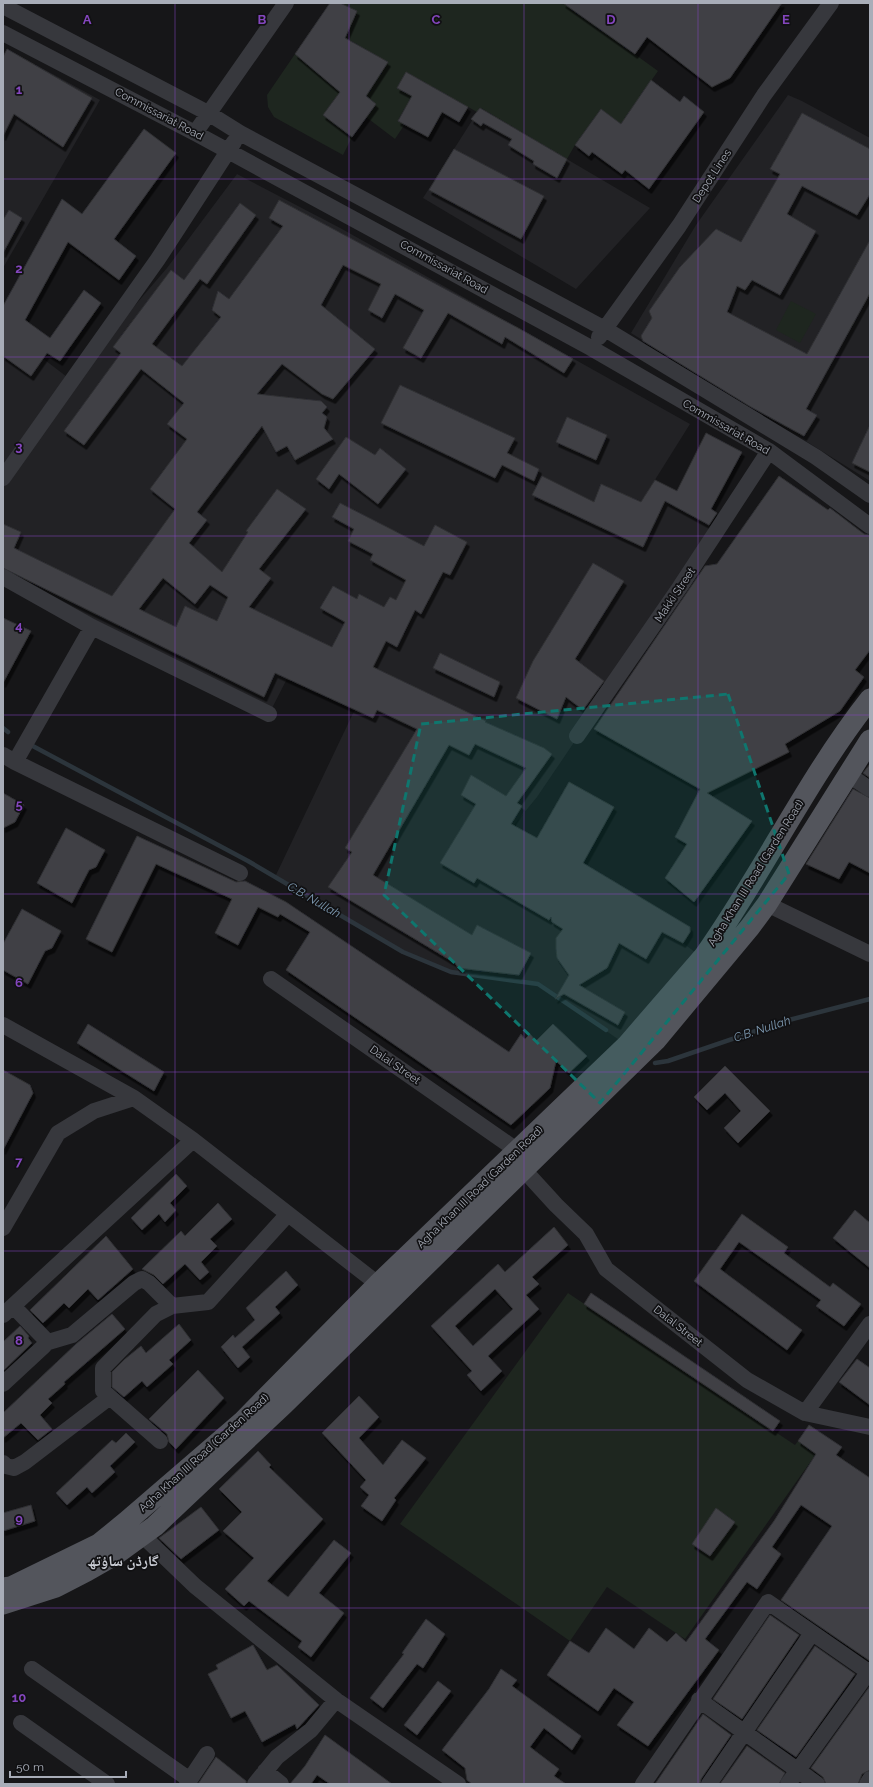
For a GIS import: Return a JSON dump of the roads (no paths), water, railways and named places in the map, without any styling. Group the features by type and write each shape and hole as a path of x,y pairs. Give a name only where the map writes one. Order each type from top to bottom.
{"main road":[{"name":"Agha Khan III Road (Garden Road)","path":"3,1604 56,1587 115,1555 143,1536 284,1404 413,1276 627,1045 704,956 746,894 827,759 870,699"},
{"name":"Agha Khan III Road (Garden Road)","path":"3,1588 11,1586 99,1544 126,1522 242,1422 378,1284 521,1161 656,1040 750,927 767,904 847,774 870,740"}],"street":[{"path":"195,133 286,3"},
{"name":"Depot Lines","path":"591,348 679,226 764,95 831,3"},
{"name":"Commissariat Road","path":"3,6 208,113 240,133 605,329 816,457 870,495"},
{"name":"Commissariat Road","path":"3,33 195,133 591,348 769,451 870,526"},
{"path":"3,478 158,259 240,133"},
{"name":"Makki Street","path":"577,736 680,587 769,451"},
{"path":"3,577 92,626 269,714"},
{"path":"92,626 9,758 240,873"},
{"path":"847,774 870,789"},
{"path":"767,904 870,954"},
{"name":"Dalal Street","path":"272,979 521,1161 556,1205 586,1234 606,1269 747,1380 806,1413 870,1427"},
{"path":"3,1025 134,1098 193,1140 378,1284"},
{"path":"3,1228 58,1133 94,1111 134,1098"},
{"path":"45,1343 44,1338 8,1311 193,1140"},
{"path":"160,1441 103,1390 103,1368 156,1314 172,1306 208,1302 288,1214"},
{"path":"3,1384 44,1346 45,1343 72,1335 134,1283 142,1279 149,1283 172,1306"},
{"path":"806,1413 870,1324"},
{"path":"3,1463 6,1466 14,1468 25,1462 110,1397"},
{"path":"143,1536 195,1586 336,1700 458,1784"},
{"path":"643,1784 699,1700 768,1602 869,1672 788,1784"},
{"path":"709,1784 812,1633"},
{"path":"32,1669 188,1782 208,1754"},
{"path":"256,1784 277,1757 311,1730 336,1700"},
{"path":"699,1700 817,1784"},
{"path":"21,1723 107,1784"},
{"path":"265,1771 280,1784"},
{"path":"867,1784 870,1779"}],"waterway":[{"name":"C.B. Nullah","path":"3,728 8,732"},
{"name":"C.B. Nullah","path":"29,744 248,861 403,952 451,972 538,984 606,1030"},
{"name":"C.B. Nullah","path":"655,1063 668,1061 785,1021 870,999"}],"district":[{"name":"گارڈن ساؤتھ","path":"123,1561"}]}
